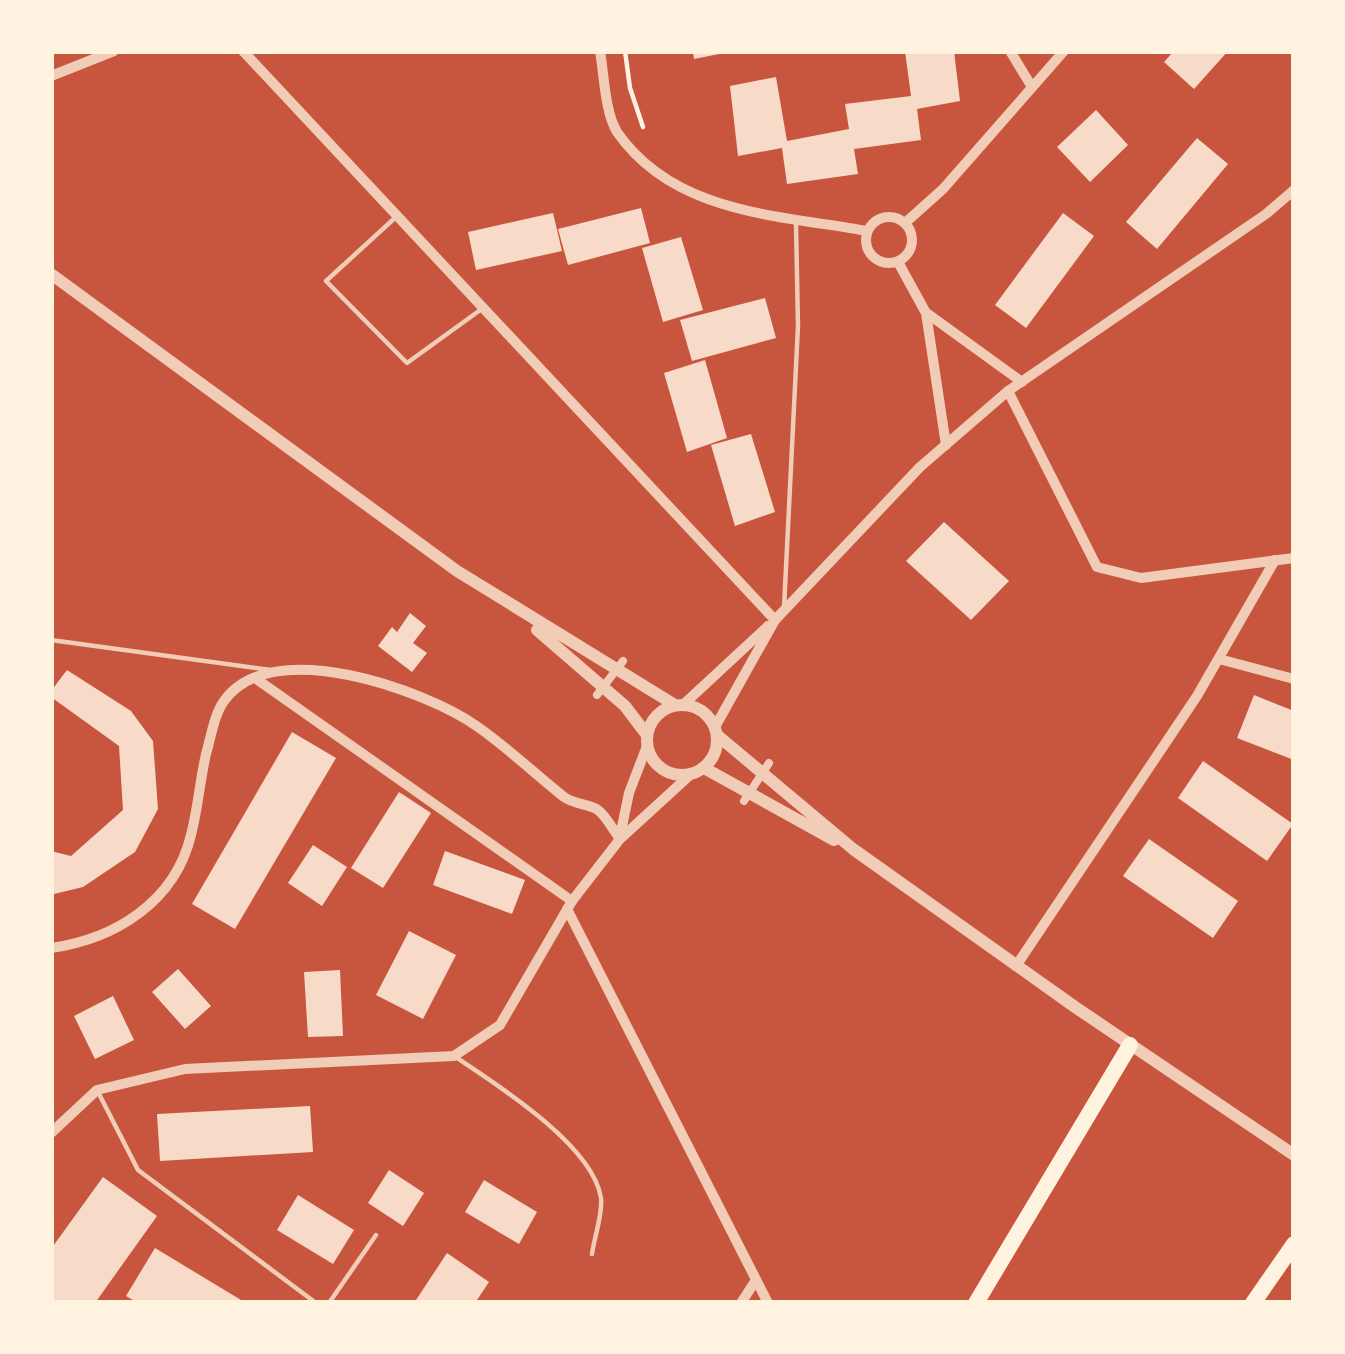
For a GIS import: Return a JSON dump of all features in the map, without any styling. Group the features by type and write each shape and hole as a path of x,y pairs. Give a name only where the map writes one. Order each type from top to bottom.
{"highway":[{"path":"976,1303 1130,1045"},
{"path":"1252,1303 1294,1247"},
{"path":"1269,1303 1294,1247"}],"street":[{"path":"51,76 114,51"},
{"path":"243,51 775,620"},
{"path":"600,51 615,129 665,181 737,211 867,231 884,217 905,223"},
{"path":"1010,51 1032,87"},
{"path":"905,223 943,189 1064,51"},
{"path":"620,839 629,793 656,716 680,705 775,620 946,445 1008,392 1294,190"},
{"path":"867,231 870,254 882,263 898,262 912,244 905,223"},
{"path":"898,262 926,313 946,445"},
{"path":"51,274 509,605 620,665 680,705 703,712 716,731 766,768 853,850 1294,1155"},
{"path":"926,313 1022,382"},
{"path":"1008,392 1096,567 1141,578 1294,558"},
{"path":"1016,965 1219,658 1275,560"},
{"path":"509,605 600,691 626,706 659,768 669,774 697,772 853,850"},
{"path":"51,1133 97,1090 185,1069 454,1056 500,1025 570,905 620,839 715,752 716,731 775,620"},
{"path":"1219,658 1294,679"},
{"path":"600,691 620,665"},
{"path":"51,948 94,940 139,916 168,885 182,865 224,700 271,670 303,669 360,678 421,696 476,725 572,803 597,809 620,839"},
{"path":"255,678 570,905 768,1303"},
{"path":"746,798 766,768"},
{"path":"741,1303 756,1280"}],"lane":[{"path":"398,216 326,281 407,363 484,307"},
{"path":"784,609 798,326 796,218"},
{"path":"51,640 271,670"},
{"path":"454,1056 534,1111 580,1158 601,1198 592,1255"},
{"path":"97,1090 138,1170 316,1303"},
{"path":"329,1303 376,1235"}],"path":[{"path":"625,51 630,88 643,127"}],"building":[{"path":"693,51 724,51 724,53 694,59"},
{"path":"905,51 954,51 960,101 917,109 921,140 854,149 858,174 787,184 782,148 738,156 730,86 776,77 787,141 849,129 845,104 911,96"},
{"path":"1174,51 1228,51 1194,89 1164,62"},
{"path":"1096,110 1128,145 1090,182 1057,147"},
{"path":"1197,138 1228,164 1157,249 1126,222"},
{"path":"641,208 650,243 568,265 558,229"},
{"path":"553,213 562,251 476,270 468,232"},
{"path":"1063,213 1094,236 1026,328 995,305"},
{"path":"681,237 703,310 663,322 642,248"},
{"path":"765,298 776,338 692,361 680,320"},
{"path":"705,360 727,438 687,452 664,373"},
{"path":"751,434 775,512 735,526 711,445"},
{"path":"944,522 1009,581 971,620 906,561"},
{"path":"410,613 426,626 413,643 427,653 412,672 378,646 392,627 397,632"},
{"path":"67,670 131,711 153,741 158,809 135,852 83,887 54,894 51,851 71,856 123,810 119,746 51,697"},
{"path":"1254,695 1294,711 1294,760 1237,738"},
{"path":"292,732 336,758 235,929 192,904"},
{"path":"1203,761 1293,824 1267,861 1178,798"},
{"path":"399,792 431,813 383,888 351,868"},
{"path":"1149,839 1238,901 1213,938 1123,876"},
{"path":"313,845 347,867 322,906 288,883"},
{"path":"445,851 525,880 512,914 433,885"},
{"path":"409,931 456,955 423,1019 376,995"},
{"path":"178,969 211,1006 185,1029 152,992"},
{"path":"340,970 343,1036 308,1037 304,972"},
{"path":"113,996 134,1040 95,1059 74,1016"},
{"path":"310,1106 313,1152 160,1161 157,1114"},
{"path":"389,1170 424,1193 403,1226 368,1203"},
{"path":"103,1177 157,1216 95,1303 51,1303 51,1249"},
{"path":"484,1180 537,1212 519,1244 465,1212"},
{"path":"298,1195 354,1230 333,1264 277,1230"},
{"path":"155,1248 246,1303 138,1303 126,1296"},
{"path":"447,1253 489,1282 475,1303 414,1303"}]}
